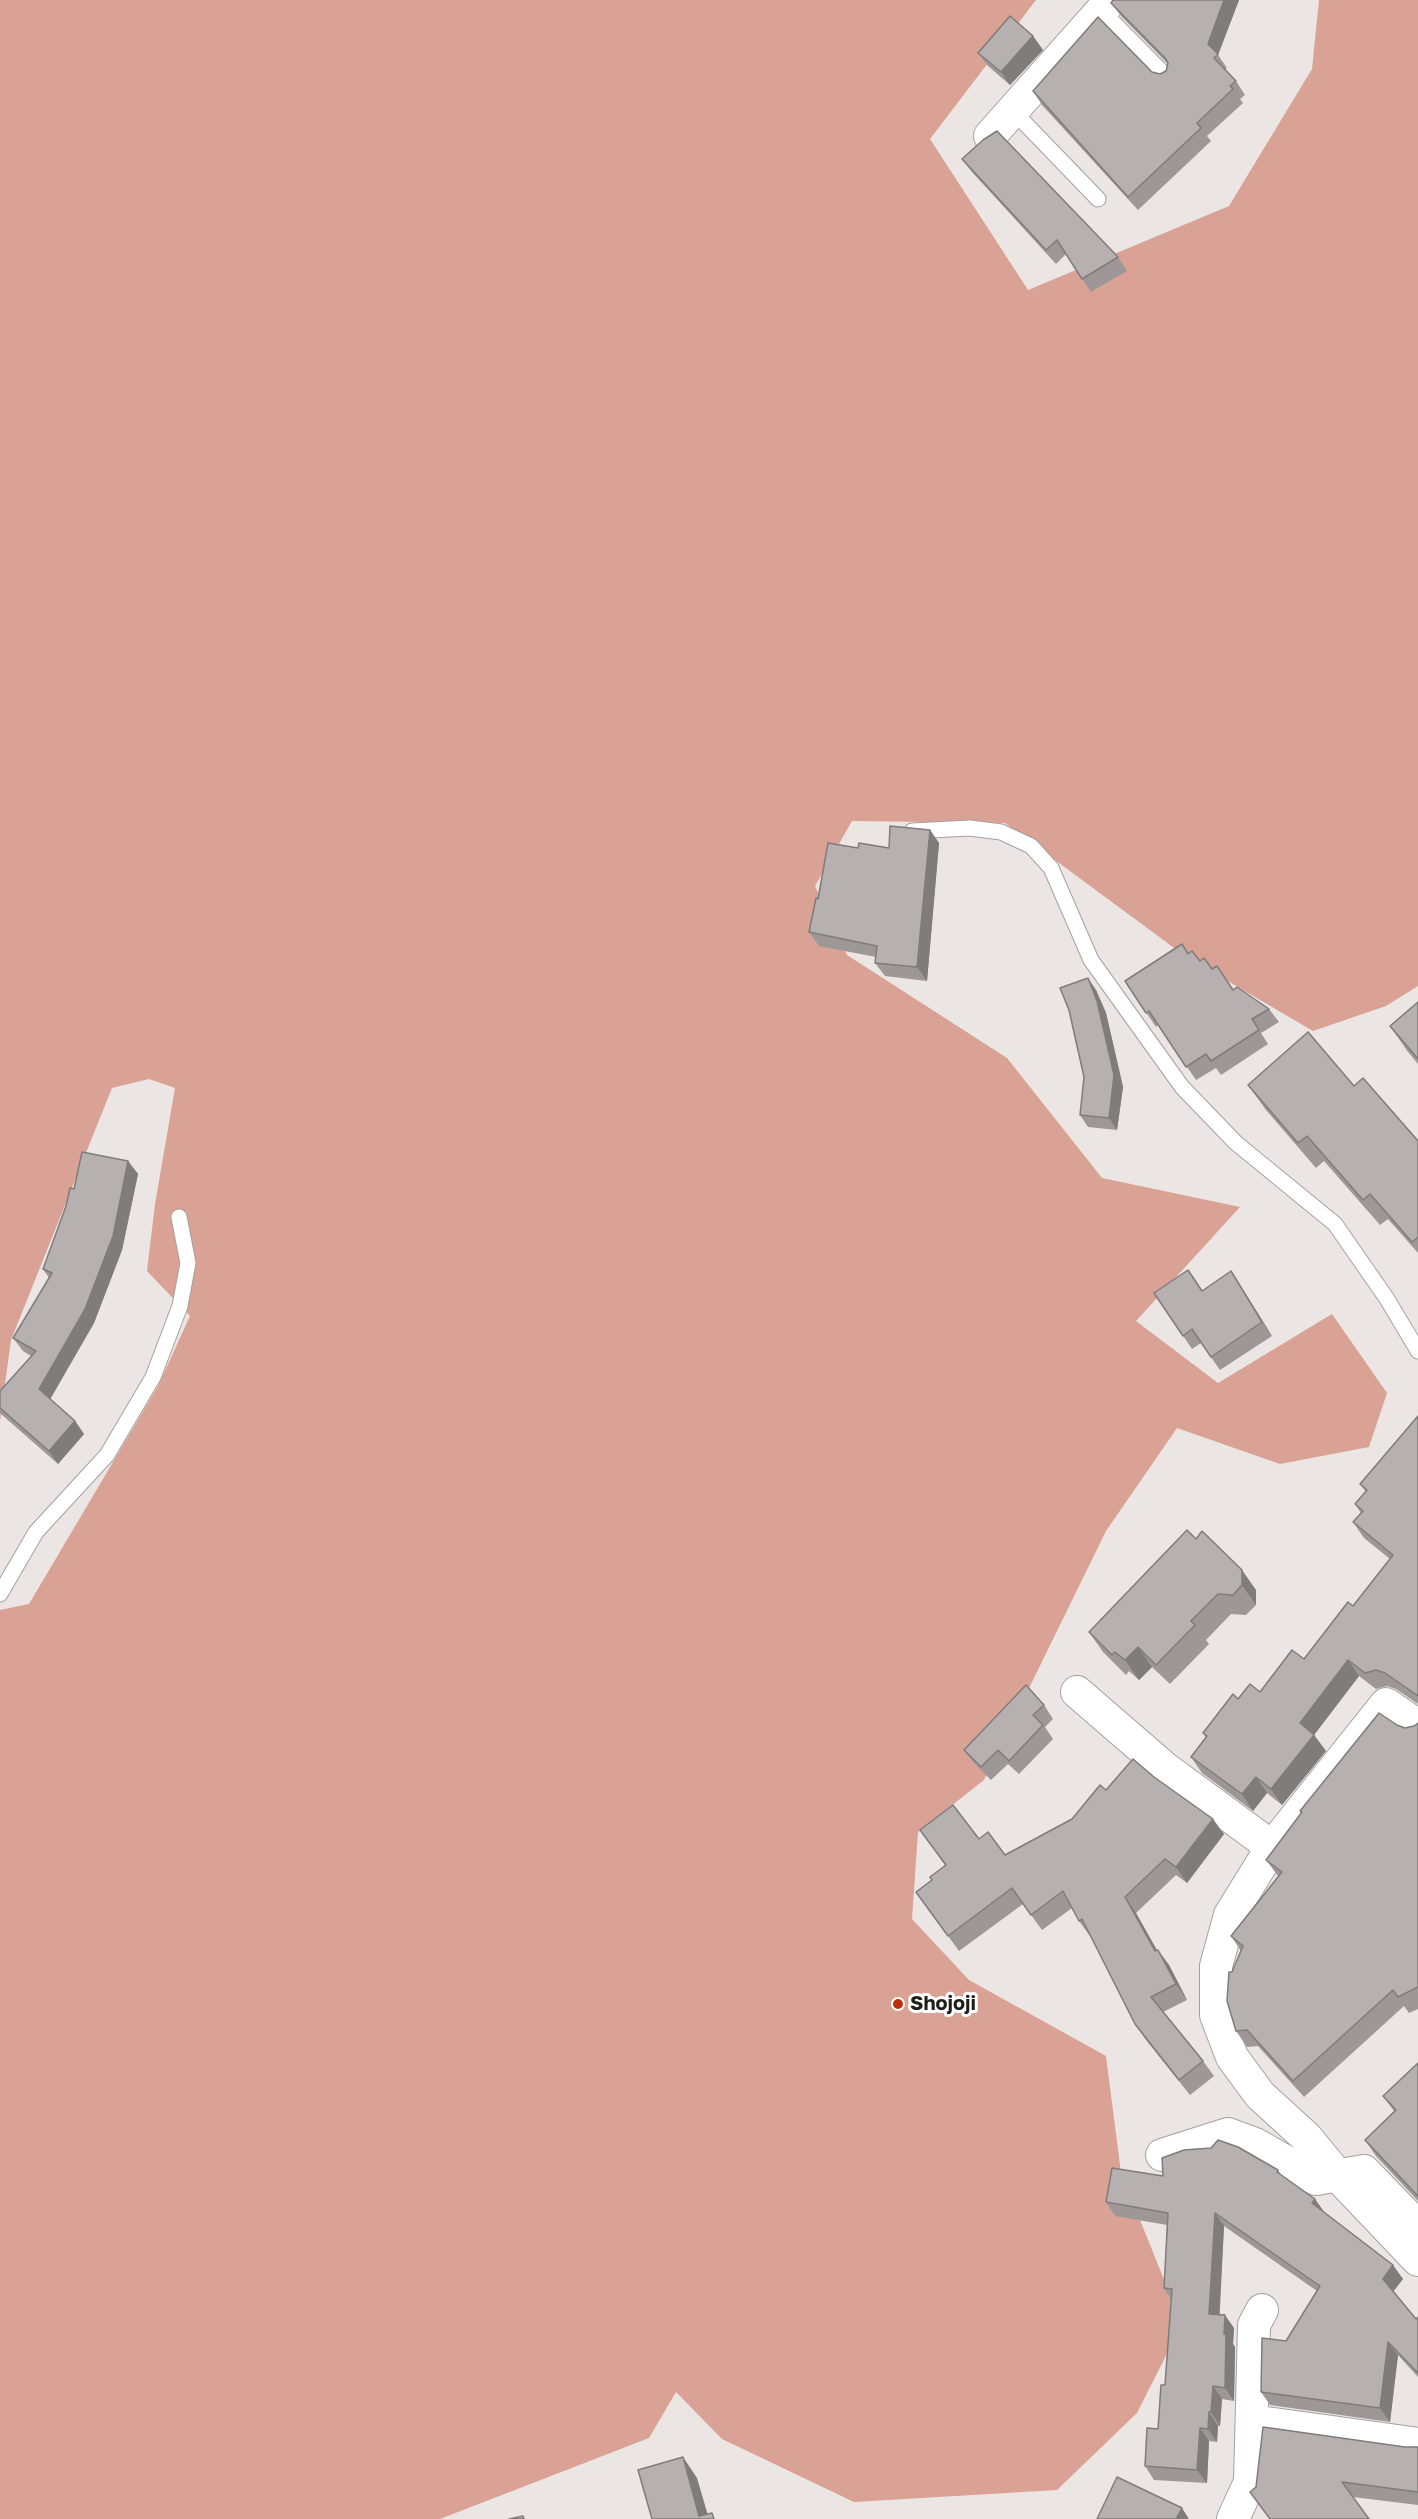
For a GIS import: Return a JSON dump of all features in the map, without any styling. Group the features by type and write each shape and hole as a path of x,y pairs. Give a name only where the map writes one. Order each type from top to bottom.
{"street":[{"path":"990,136 1106,6"},
{"path":"1077,1692 1166,1769 1272,1847"},
{"path":"1418,1725 1386,1704 1272,1847 1230,1915 1216,1966 1216,2015 1232,2057 1260,2095 1306,2137 1338,2176 1418,2260"},
{"path":"1162,2155 1228,2134 1255,2144 1316,2179 1364,2172 1418,2227"},
{"path":"1233,2519 1250,2482 1254,2325 1262,2310"},
{"path":"1252,2421 1418,2444"}],"lane":[{"path":"1106,6 1168,78"},
{"path":"1013,111 1098,199"},
{"path":"906,831 970,828 1001,832 1031,846 1050,868 1091,960 1182,1087 1236,1143 1335,1224 1387,1299 1418,1351"},
{"path":"0,1594 36,1532 106,1455 153,1377 180,1306 188,1263 179,1217"}],"shaded area":[{"path":"0,0 1036,0 930,139 1028,290 1229,206 1312,69 1319,0 1418,0 1418,986 1386,1006 1313,1031 1185,956 1005,823 852,821 815,886 847,955 1007,1058 1102,1178 1240,1207 1136,1321 1218,1383 1332,1314 1387,1393 1369,1447 1280,1464 1177,1428 1106,1531 984,1780 918,1832 912,1919 969,1980 1106,2056 1121,2173 1182,2324 1137,2413 1057,2490 854,2502 722,2439 676,2392 649,2438 440,2519 0,2519 0,1610 29,1604 158,1386 190,1316 147,1271 155,1204 175,1088 149,1079 112,1088 11,1340 0,1421"}],"building":[{"path":"1113,0 1224,0 1208,44 1218,54 1214,58 1236,81 1230,86 1233,89 1197,123 1201,128 1128,197 1033,91 1098,17 1152,72 1160,74 1166,71 1168,63 1165,58 1111,3"},
{"path":"1010,16 1033,36 1001,72 978,53"},
{"path":"997,131 1118,257 1082,279 1057,240 1046,250 962,159"},
{"path":"890,826 930,830 917,967 875,963 877,946 809,932 816,898 818,899 828,843 858,848 859,843 889,848"},
{"path":"1182,944 1188,954 1192,951 1200,961 1204,958 1212,969 1217,966 1233,990 1237,987 1269,1009 1252,1019 1259,1030 1211,1061 1206,1054 1186,1067 1149,1011 1146,1013 1125,981"},
{"path":"1088,978 1097,1001 1114,1075 1109,1118 1080,1115 1084,1077 1069,1010 1060,988"},
{"path":"1418,1002 1418,1059 1390,1026"},
{"path":"1308,1032 1354,1086 1363,1078 1418,1141 1418,1237 1412,1242 1370,1194 1363,1200 1307,1136 1298,1143 1248,1085"},
{"path":"82,1152 128,1161 113,1236 85,1309 39,1389 75,1421 49,1451 0,1408 0,1391 36,1351 13,1338 52,1273 43,1269 66,1206 70,1188 74,1189"},
{"path":"1188,1270 1202,1291 1231,1271 1262,1322 1211,1357 1192,1329 1183,1336 1154,1293"},
{"path":"1418,1416 1418,1696 1385,1673 1376,1670 1365,1673 1348,1660 1300,1723 1314,1735 1271,1789 1256,1777 1242,1794 1191,1757 1207,1736 1203,1733 1233,1694 1238,1699 1250,1684 1260,1692 1292,1650 1304,1659 1348,1602 1353,1606 1393,1555 1353,1522 1363,1511 1355,1504 1367,1490 1360,1484"},
{"path":"1187,1530 1196,1539 1202,1531 1242,1570 1242,1585 1233,1595 1218,1594 1191,1621 1195,1625 1156,1665 1138,1647 1125,1660 1115,1652 1112,1655 1089,1632"},
{"path":"1026,1685 1044,1705 1033,1715 1043,1725 1009,1761 998,1750 981,1767 964,1750"},
{"path":"1379,1713 1405,1728 1418,1723 1418,1987 1398,1997 1393,1990 1293,2081 1247,2030 1236,2031 1227,2001 1229,1972 1232,1972 1243,1946 1231,1936 1282,1872 1266,1860 1302,1812 1300,1811"},
{"path":"1133,1759 1213,1819 1176,1867 1165,1859 1125,1897 1176,1984 1151,1997 1203,2061 1179,2080 1135,2024 1082,1919 1079,1921 1063,1891 1031,1915 1012,1888 948,1936 916,1892 946,1865 920,1830 953,1805 979,1839 988,1832 1005,1855 1072,1819 1100,1785 1106,1790"},
{"path":"1418,2063 1418,2196 1365,2140 1396,2110 1383,2096"},
{"path":"1218,2140 1238,2147 1278,2170 1277,2172 1315,2199 1312,2203 1393,2265 1383,2279 1416,2319 1418,2317 1418,2373 1388,2342 1380,2408 1261,2392 1262,2338 1286,2341 1320,2286 1215,2213 1209,2314 1225,2315 1225,2388 1213,2386 1208,2429 1200,2428 1197,2470 1145,2466 1147,2428 1158,2429 1161,2385 1165,2385 1172,2289 1164,2288 1168,2213 1106,2202 1112,2168 1163,2176 1162,2158 1184,2150 1211,2148"},
{"path":"1263,2427 1418,2447 1418,2492 1342,2482 1369,2519 1270,2519 1250,2492 1256,2487"},
{"path":"683,2457 699,2516 712,2513 714,2519 652,2519 638,2470"},
{"path":"1117,2477 1182,2508 1176,2519 1097,2519"}],"place":[{"name":"Shojoji","path":"898,2004"}]}
